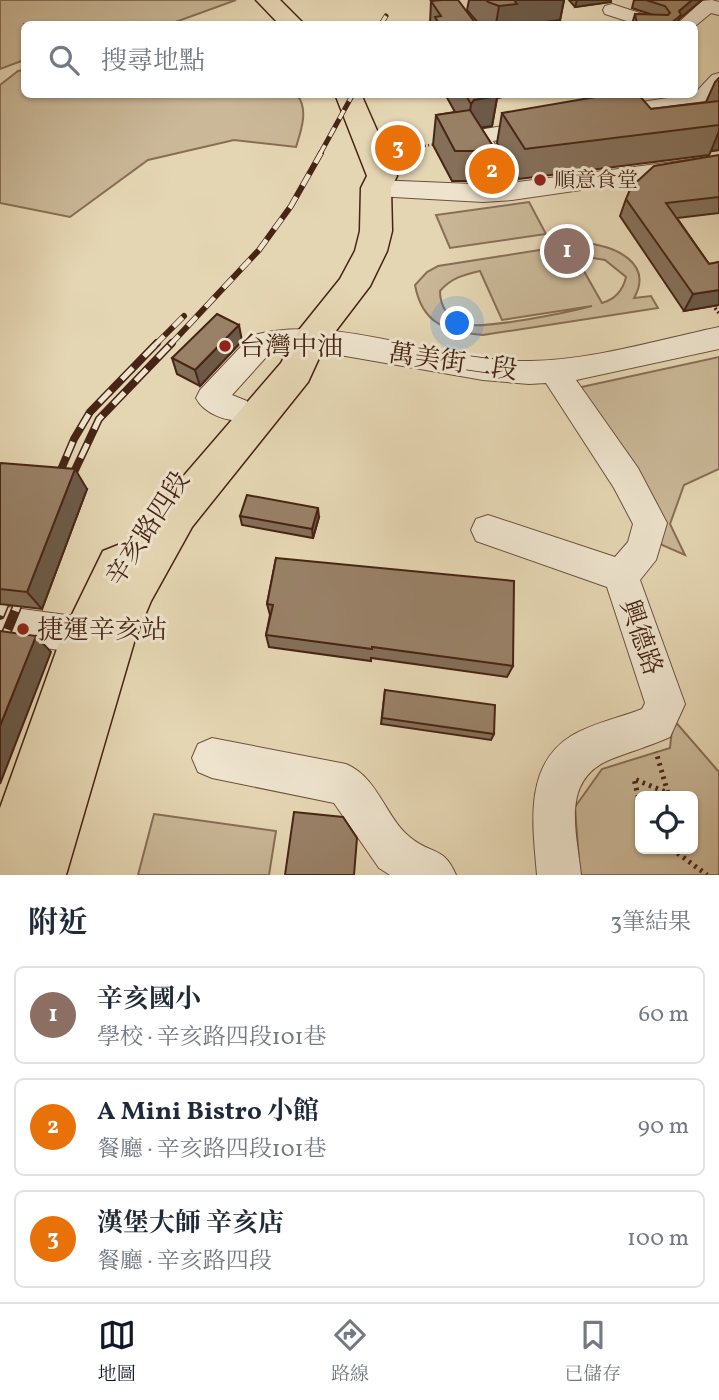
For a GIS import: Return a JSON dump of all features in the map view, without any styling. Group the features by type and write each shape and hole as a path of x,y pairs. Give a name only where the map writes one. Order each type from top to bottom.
{"main road":[{"path":"267,0 289,21"},
{"path":"285,0 306,21"},
{"path":"333,98 364,178 376,188"},
{"name":"辛亥路四段","path":"3,875 98,637 177,514 295,372 311,339 353,286 371,251 378,212 376,188 382,176 350,98"},
{"name":"辛亥路四段","path":"39,875 117,566 144,522 174,482 276,364 311,339"}],"street":[{"path":"597,21 619,5 648,21"},
{"path":"690,21 709,5 719,9"},
{"path":"583,119 700,98 719,79"},
{"path":"595,98 609,114"},
{"path":"512,192 479,137 557,124"},
{"path":"376,188 463,194 512,192 719,163"},
{"name":"萬美街二段","path":"311,339 483,369 530,373 555,372 719,338"},
{"name":"興德路","path":"555,372 625,478 650,523 644,549 621,576 665,704 656,723"},
{"path":"488,530 621,576"},
{"path":"0,624 98,637"},
{"path":"559,875 553,798 564,769 585,751 656,723"},
{"path":"212,758 346,785 393,864 434,875"}],"path":[{"path":"387,151 479,137"},
{"path":"715,308 719,313"},
{"path":"656,723 656,759 667,791"},
{"path":"637,791 634,779 663,791"},
{"path":"679,854 707,875"}],"shaded area":[{"path":"0,0 236,0 178,21 21,21 21,61 0,69"},
{"path":"21,70 21,98 299,98 303,107 302,127 296,147 234,140 148,160 70,217 0,203 0,85"},
{"path":"529,202 546,234 450,248 436,215"},
{"path":"584,243 596,245 628,258 639,275 639,286 634,298 651,296 658,308 483,335 458,331 438,324 418,298 415,285 427,272 438,266","holes":["576,257 605,260 626,277 621,290 602,303","480,271 502,320 592,306 507,323 463,324 453,319 446,311 441,302 440,291 448,283"]},
{"path":"719,357 719,469 684,485 670,524 685,555 662,545 577,388"},
{"path":"673,719 719,772 719,875 580,875 575,807 602,769 670,748"},
{"path":"154,814 276,831 269,875 138,875"}],"building":[{"path":"458,0 474,21 437,21 435,17 441,16 431,1"},
{"path":"486,0 514,0 517,4 499,6"},
{"path":"646,0 692,0 679,11 681,15 674,21 636,21 635,14 668,15 670,13 665,6"},
{"path":"467,98 486,98 474,100 471,104"},
{"path":"590,98 641,98 651,109 719,101 719,125 525,149 502,113"},
{"path":"470,110 496,151 455,151 436,115"},
{"path":"719,155 719,197 666,203 709,264 719,262 719,290 693,294 626,199 631,187 654,166"},
{"path":"217,314 239,325 195,370 172,358"},
{"path":"1,463 75,469 27,592 0,589"},
{"path":"247,495 318,508 312,529 240,516"},
{"path":"276,558 514,581 513,666 266,635 273,605 267,604"},
{"path":"0,631 36,636 0,726"},
{"path":"385,690 495,705 494,734 382,718"},
{"path":"294,812 343,817 357,838 354,875 285,875"}],"railway":[{"path":"383,21 386,16"},
{"path":"320,154 351,98"},
{"path":"170,345 259,250 291,206 321,153"},
{"path":"157,343 184,316"},
{"path":"54,486 74,439 90,412 157,343"},
{"path":"67,487 99,419 172,343"},
{"path":"0,615 12,586"},
{"path":"0,648 25,587"}],"place":[{"name":"漢堡大師 辛亥店","path":"398,148"},
{"name":"A Mini Bistro 小館","path":"492,171"},
{"name":"順意食堂","path":"540,180"},
{"name":"辛亥國小","path":"567,251"},
{"name":"台灣中油","path":"225,346"},
{"name":"捷運辛亥站","path":"23,629"}]}
